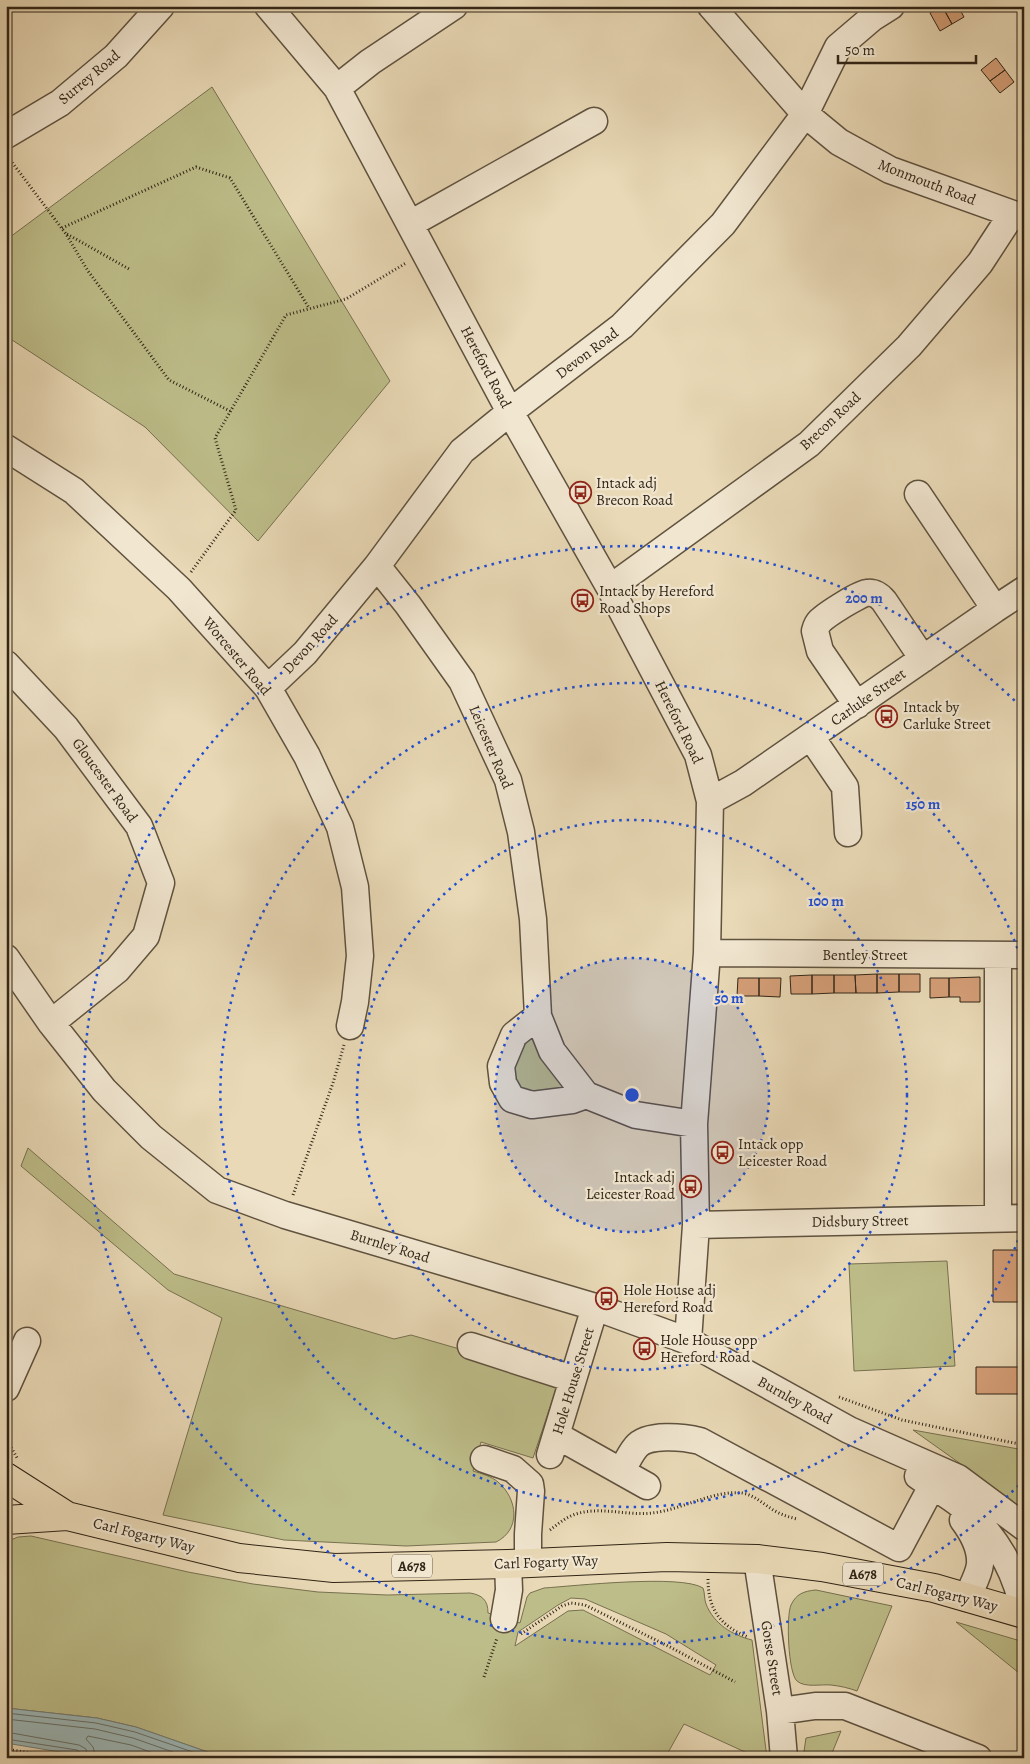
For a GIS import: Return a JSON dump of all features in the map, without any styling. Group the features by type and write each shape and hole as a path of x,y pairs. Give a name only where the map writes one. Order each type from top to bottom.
{"highway":[{"name":"Carl Fogarty Way","path":"6,1477 68,1516"},
{"path":"6,1487 6,1495"},
{"name":"Carl Fogarty Way","path":"6,1520 68,1516 239,1558 334,1568 667,1557 757,1559 822,1567 934,1588 1024,1614"}],"street":[{"name":"Surrey Road","path":"6,135 60,103 116,56 161,6"},
{"name":"Hereford Road","path":"268,6 337,88 510,412 610,588 698,755 710,801 707,953 694,1124 696,1225 688,1341"},
{"path":"337,88 370,62 454,6"},
{"name":"Monmouth Road","path":"712,6 805,114 839,142 890,170 1018,216"},
{"name":"Devon Road","path":"268,688 305,653 377,566 462,451 622,326 723,224 805,114 838,47 872,18 891,6"},
{"path":"410,224 594,121"},
{"name":"Brecon Road","path":"610,588 808,444 909,346 1018,216"},
{"name":"Worcester Road","path":"6,448 74,491 179,589 268,688 307,756 340,827 355,887 360,956 355,1002 350,1026"},
{"path":"918,494 995,609"},
{"name":"Leicester Road","path":"377,566 408,605 462,681 508,780 521,832 533,919 538,1016 552,1051 586,1095"},
{"name":"Carluke Street","path":"710,801 743,783 1024,590"},
{"path":"856,706 818,644 815,631 821,620 860,595 868,592 873,593 884,600 923,659"},
{"name":"Gloucester Road","path":"6,664 66,728 139,826 161,883 146,936 117,970 51,1023"},
{"path":"811,737 845,787 848,832"},
{"name":"Bentley Street","path":"707,953 1024,955"},
{"path":"998,956 998,1217"},
{"name":"Burnley Road","path":"6,958 51,1023 104,1090 151,1137 218,1190 286,1215 595,1307 688,1341 849,1430 961,1505 992,1537 1013,1574 1024,1614"},
{"path":"538,1016 514,1035 501,1066 503,1083 512,1099 532,1105 572,1100 586,1095 636,1115 694,1124"},
{"name":"Didsbury Street","path":"696,1225 998,1217 1024,1218"},
{"name":"Hole House Street","path":"595,1307 553,1445 622,1470"},
{"path":"6,1388 27,1341"},
{"path":"471,1346 573,1379"},
{"name":"Burnley Road","path":"849,1430 958,1478 1024,1527"},
{"path":"648,1486 622,1470 636,1446 643,1441 658,1438 685,1438 700,1441 899,1548 932,1486"},
{"path":"484,1460 513,1469 530,1484 531,1491 528,1534 509,1590 508,1632"},
{"name":"Burnley Road","path":"932,1486 964,1522 978,1546 980,1565 967,1598"},
{"name":"Gorse Street","path":"757,1559 780,1712 784,1758"},
{"path":"780,1712 814,1706 845,1706 978,1758"}],"path":[{"path":"6,155 62,228 88,271 169,380 230,411"},
{"path":"62,228 196,167 230,178 309,308"},
{"path":"66,234 129,269"},
{"path":"179,589 236,510 215,438 286,315 346,298 424,252"},
{"path":"286,1215 333,1083 350,1026"},
{"path":"836,1396 902,1420 1024,1445"},
{"path":"547,1532 575,1514 589,1511 651,1513 676,1508 717,1495 733,1493 753,1497 785,1516 805,1521"},
{"path":"709,1557 708,1587 710,1601 723,1623 747,1637 768,1636"},
{"path":"484,1677 495,1644 508,1632 571,1603 585,1604 735,1682"},
{"path":"495,1644 508,1632"},
{"path":"1019,1704 1024,1699"},
{"path":"6,1749 62,1758"}],"green space":[{"path":"212,87 390,381 258,541 145,427 6,336 6,240"},
{"path":"538,1016 586,1095 512,1099 514,1035"},
{"path":"28,1148 174,1274 394,1339 411,1335 553,1376 558,1383 533,1458 481,1442 473,1471 495,1480 505,1489 513,1505 514,1514 510,1530 496,1542 406,1546 284,1540 163,1515 222,1318 168,1290 21,1166"},
{"path":"947,1261 955,1366 854,1371 849,1264"},
{"path":"913,1430 1024,1450 1024,1510 1010,1499"},
{"path":"31,1536 188,1572 253,1584 318,1592 387,1595 470,1593 484,1599 488,1613 520,1623 527,1597 530,1593 544,1588 651,1581 691,1584 703,1588 709,1611 724,1628 752,1640 767,1758 758,1758 684,1724 665,1758 225,1758 136,1727 97,1718 6,1708 6,1542 18,1537","holes":["571,1598 585,1599 666,1634 716,1665 710,1675 583,1610 568,1611 515,1646 518,1632 558,1605"]},
{"path":"816,1590 892,1606 857,1691 831,1685 804,1684 797,1681 794,1676 789,1644 789,1611 795,1598 808,1591"},
{"path":"956,1622 1024,1642 1024,1677"},
{"path":"841,1731 830,1758 803,1758 806,1738"}],"water":[{"path":"6,1708 97,1718 136,1727 225,1758 86,1758 6,1743"}],"building":[{"path":"942,6 952,24 940,31 930,13"},
{"path":"942,6 958,6 964,17 952,24"},
{"path":"996,58 1005,70 990,81 981,70"},
{"path":"1005,70 1014,82 1000,93 990,81"},
{"path":"1019,967 1024,967 1024,1095 1023,1095"},
{"path":"877,974 899,974 899,992 877,993"},
{"path":"877,974 877,993 856,993 855,975"},
{"path":"899,974 920,974 920,992 899,992"},
{"path":"812,975 834,975 834,993 812,994"},
{"path":"812,975 812,994 791,994 790,976"},
{"path":"834,975 855,975 856,993 834,993"},
{"path":"980,977 980,1002 960,1002 960,997 949,997 949,978"},
{"path":"738,978 759,978 759,996 737,996"},
{"path":"759,978 781,978 780,997 759,996"},
{"path":"930,978 949,978 949,997 930,998"},
{"path":"993,1250 1024,1250 1024,1302 993,1302"},
{"path":"976,1367 1024,1367 1024,1394 976,1394"}],"place":[{"name":"Intack adj Brecon Road","path":"580,492"},
{"name":"Intack by Hereford Road Shops","path":"583,600"},
{"name":"Intack by Carluke Street","path":"887,716"},
{"name":"Intack opp Leicester Road","path":"722,1153"},
{"name":"Intack adj Leicester Road","path":"691,1186"},
{"name":"Hole House adj Hereford Road","path":"607,1299"},
{"name":"Hole House opp Hereford Road","path":"644,1349"}]}
